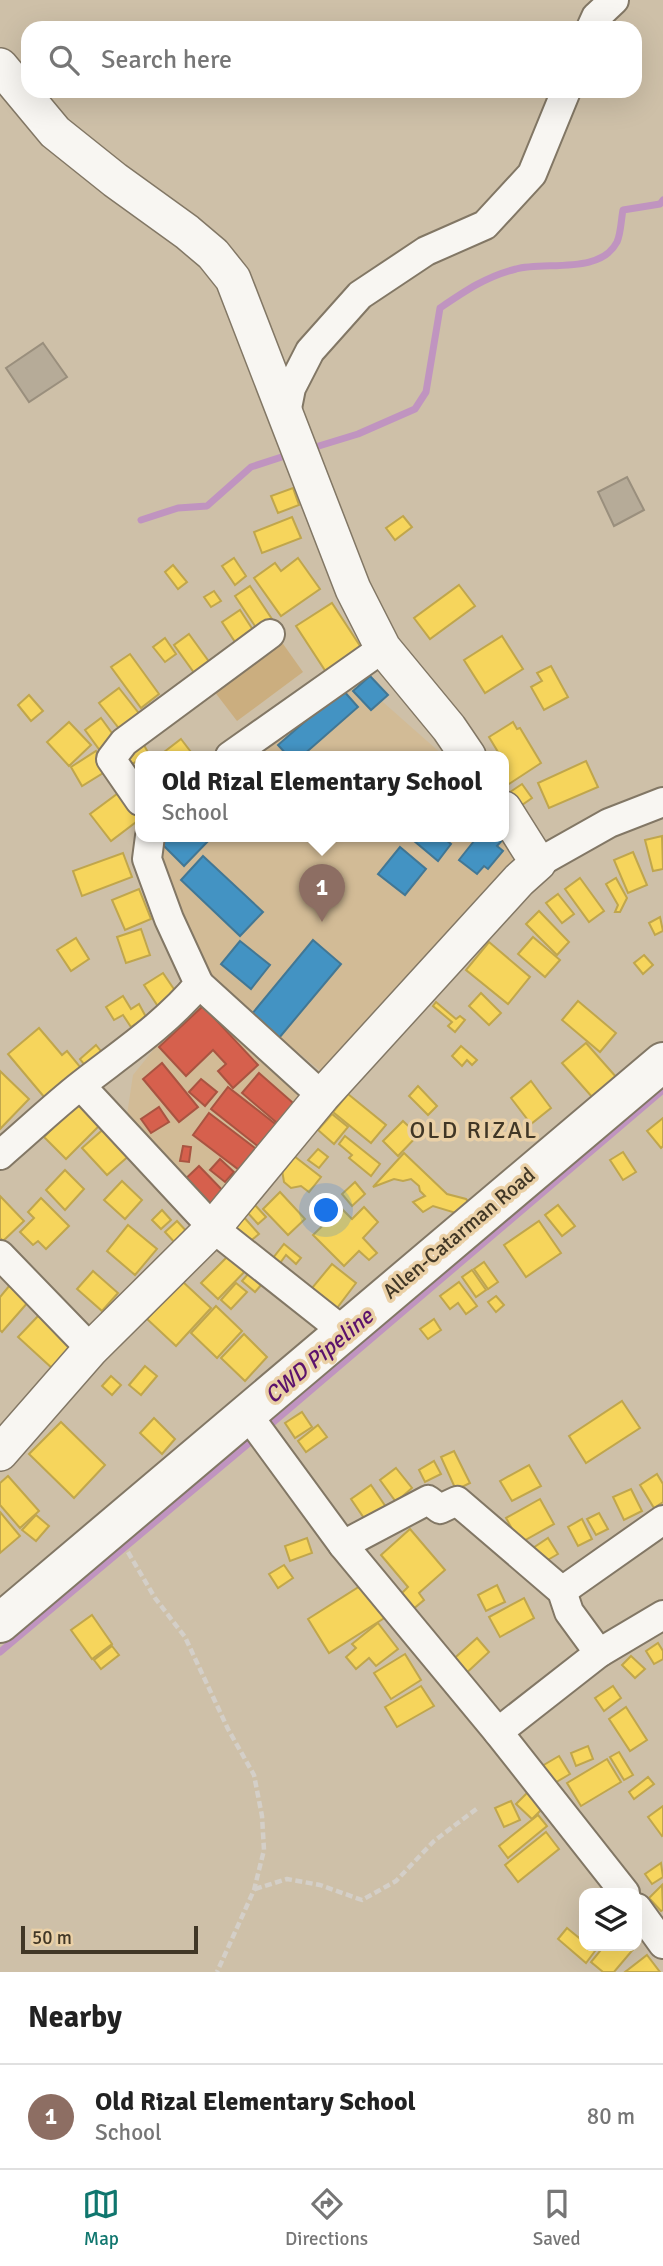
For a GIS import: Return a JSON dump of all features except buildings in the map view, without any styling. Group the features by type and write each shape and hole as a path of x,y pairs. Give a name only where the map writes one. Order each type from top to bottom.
{"main road":[{"name":"Allen-Catarman Road","path":"0,1623 663,1062"}],"street":[{"path":"594,21 614,0"},
{"path":"0,66 21,91"},
{"path":"27,98 55,132 187,232 213,254 233,279 353,589 383,648 465,751"},
{"path":"291,427 291,388 310,351 359,295 426,251 485,225 532,174 563,98"},
{"path":"135,794 111,759 124,742 270,634"},
{"path":"237,751 383,648"},
{"path":"0,1453 91,1349 213,1227 322,1096 519,880 538,863 608,823 663,802"},
{"path":"509,817 538,863"},
{"path":"149,842 147,859 169,919 199,984 322,1096"},
{"path":"0,1155 80,1086 132,1048 186,1000 199,984"},
{"path":"80,1086 213,1227 343,1331"},
{"path":"0,1255 91,1349"},
{"path":"247,1414 343,1545 498,1732 621,1888"},
{"path":"343,1545 428,1500 440,1509 457,1501 562,1591 569,1612 599,1653"},
{"path":"562,1591 663,1520"},
{"path":"498,1732 599,1653 663,1615"},
{"path":"642,1915 663,1944"}],"path":[{"path":"113,1527 155,1598 185,1637 228,1729 254,1775 262,1816 264,1850 254,1890 217,1972"},
{"path":"254,1890 288,1879 320,1885 362,1900 397,1881 434,1841 479,1807"}],"shaded area":[{"path":"281,641 303,672 237,721 214,691"},
{"path":"349,672 438,751 249,751"},
{"path":"164,842 508,842 513,861 322,1072 211,981 161,863"},
{"path":"197,996 304,1095 228,1196 199,1166 179,1185 125,1128 133,1075"}],"waterway":[{"path":"309,449 358,434 415,409 426,392 440,308 476,285 505,272 528,267 571,265 598,259 609,252 617,242 623,210 660,204 663,200"},
{"path":"141,520 178,508 207,506 251,467 291,454"},
{"name":"CWD Pipeline","path":"264,1430 663,1090"},
{"name":"CWD Pipeline","path":"0,1652 255,1438"}],"place":[{"name":"Old Rizal Elementary School","path":"322,922"}],"district":[{"name":"OLD RIZAL","path":"474,1130"}]}
